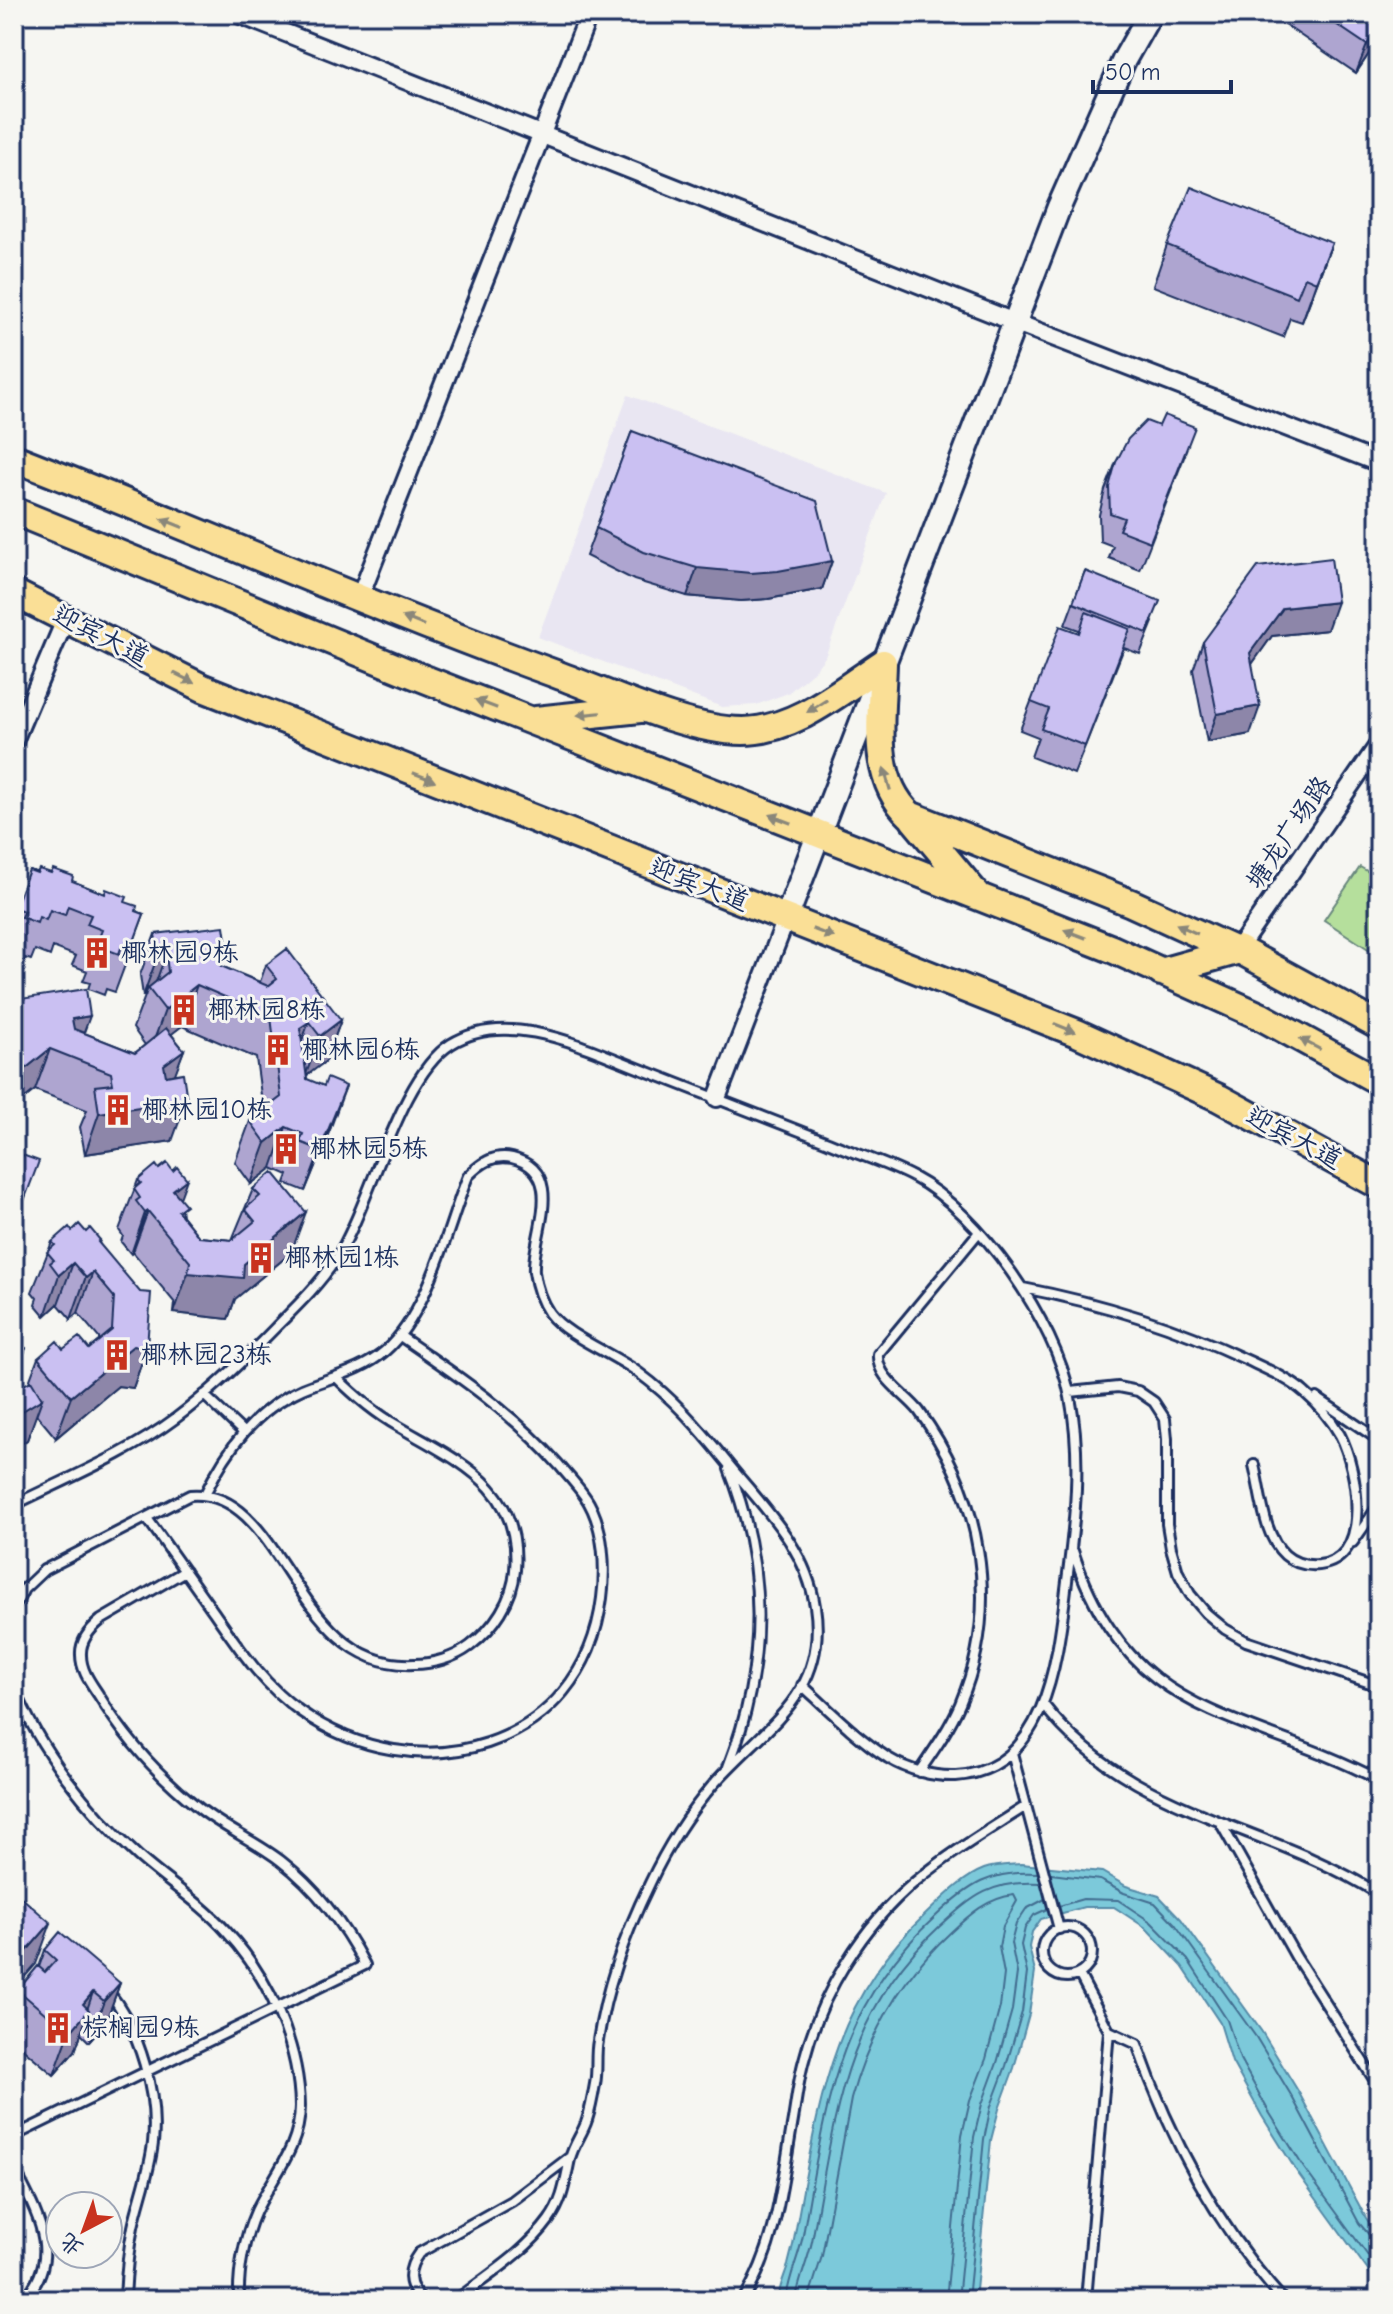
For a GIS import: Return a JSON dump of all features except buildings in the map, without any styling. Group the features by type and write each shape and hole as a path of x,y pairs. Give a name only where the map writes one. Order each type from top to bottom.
{"main road":[{"path":"14,458 430,628 648,708 714,728 746,731 775,725 808,712 883,663"},
{"path":"14,511 531,721 1112,949 1260,1016 1379,1081"},
{"name":"迎宾大道","path":"14,593 203,688 1091,1039 1219,1098 1379,1185"},
{"path":"883,663 881,750 885,781 896,803 910,815 978,897"},
{"path":"531,721 648,708"},
{"path":"910,815 1131,903 1237,950 1379,1026"},
{"path":"1161,972 1237,950"}],"street":[{"path":"238,14 1014,322 1379,463"},
{"path":"359,599 589,14"},
{"path":"717,1098 1065,194 1124,60 1150,14"},
{"path":"14,741 66,618"},
{"name":"塘龙广场路","path":"1237,950 1379,744"}],"lane":[{"path":"14,1505 138,1442 175,1419 249,1356 309,1294 335,1260 352,1229 407,1099 428,1067 448,1046 480,1031 510,1028 533,1032 717,1098 914,1177 946,1199 979,1232 1023,1288 1049,1339 1070,1392 1076,1447 1075,1520 1056,1665 1043,1704 1031,1727 1012,1753 995,1766 975,1775 946,1777 919,1772 892,1761 864,1741 802,1685"},
{"path":"205,1494 221,1461 243,1432 270,1407 301,1389 361,1368 400,1336 417,1311 468,1176 486,1161 510,1158 525,1164 537,1175 544,1190 534,1269 538,1292 549,1313 566,1330 614,1356 664,1392 707,1436 776,1521 799,1554 810,1581 816,1609 816,1638 810,1667 802,1685 782,1718 711,1787 678,1833 650,1882 627,1933 597,2042 596,2082 587,2121 570,2157 562,2198 539,2233 456,2300"},
{"path":"919,1772 960,1704 973,1667 983,1588 980,1549 971,1510 957,1473 915,1405 881,1371 878,1354 979,1232"},
{"path":"1023,1288 1108,1307 1167,1326 1225,1350 1302,1389 1379,1440"},
{"path":"147,1518 249,1662 273,1689 321,1724 365,1743 400,1751 435,1753 471,1750 507,1736 529,1722 567,1687 587,1654 600,1618 605,1579 601,1541 589,1504 548,1453 509,1415 476,1388 400,1336"},
{"path":"14,1608 24,1589 44,1570 190,1495 205,1494 233,1504 268,1544 324,1625 340,1641 359,1653 403,1665 425,1664 457,1653 485,1634 504,1607 515,1575 517,1552 505,1509 493,1490 458,1459 385,1418 336,1377"},
{"path":"1070,1392 1118,1387 1138,1391 1154,1402 1165,1419 1167,1524 1171,1548 1178,1572 1190,1594 1206,1613 1246,1641 1379,1686"},
{"path":"1302,1389 1323,1410 1339,1434 1350,1460 1356,1489 1356,1518 1350,1546"},
{"path":"204,1395 243,1432"},
{"path":"725,1461 748,1528 758,1598 755,1668 749,1703 727,1770"},
{"path":"1254,1465 1270,1531 1277,1546 1289,1558 1305,1565 1322,1565 1338,1558 1379,1505"},
{"path":"1072,1546 1084,1585 1103,1621 1128,1653 1158,1681 1191,1703 1379,1780"},
{"path":"14,2136 365,1965 349,1935 318,1894 281,1861 202,1810 138,1752 112,1718 83,1669 83,1641 90,1629 185,1571"},
{"path":"14,1686 39,1734 77,1790 138,1856 191,1897 226,1931 256,1969 276,2008 293,2058 300,2106 297,2132 288,2157 256,2213 244,2248 239,2300"},
{"path":"1043,1704 1097,1759 1145,1790 1322,1862 1379,1894"},
{"path":"1012,1753 1059,1929"},
{"path":"743,2300 772,2233 804,2059 821,2010 846,1963 877,1921 913,1883 955,1851 1026,1806"},
{"path":"1220,1822 1296,1957 1379,2087"},
{"path":"1075,1928 1089,1941 1091,1958 1079,1974 1064,1977 1052,1972 1046,1965 1044,1943 1059,1929 1075,1928"},
{"path":"1079,1974 1109,2031 1086,2300"},
{"path":"105,1988 132,2030 146,2072 155,2117 153,2146 133,2227 125,2300"},
{"path":"1109,2031 1137,2044 1170,2130 1191,2171 1241,2249 1283,2300"},
{"path":"423,2300 412,2288 409,2275 419,2253 512,2201 570,2157"},
{"path":"14,2168 39,2219 45,2243 43,2268 33,2290 23,2300"}],"shaded area":[{"path":"628,395 886,493 825,657 788,693 756,705 722,707 538,637"}],"green space":[{"path":"1360,867 1379,878 1379,956 1324,920"}],"water":[{"path":"1021,1864 1102,1872 1126,1886 1159,1896 1181,1919 1262,2032 1379,2236 1379,2286 1297,2172 1262,2116 1232,2062 1220,2023 1182,1966 1146,1928 1114,1907 1084,1907 1041,1919 1032,1932 1029,1947 1035,1972 1029,2014 991,2140 975,2300 778,2300 793,2244 822,2096 849,2019 869,1983 894,1948 961,1883 984,1869"}],"place":[{"name":"椰林园9栋","path":"97,953"},
{"name":"椰林园8栋","path":"184,1010"},
{"name":"椰林园6栋","path":"278,1050"},
{"name":"椰林园10栋","path":"118,1110"},
{"name":"椰林园5栋","path":"286,1149"},
{"name":"椰林园1栋","path":"261,1258"},
{"name":"椰林园23栋","path":"117,1355"},
{"name":"棕榈园9栋","path":"58,2028"}]}
